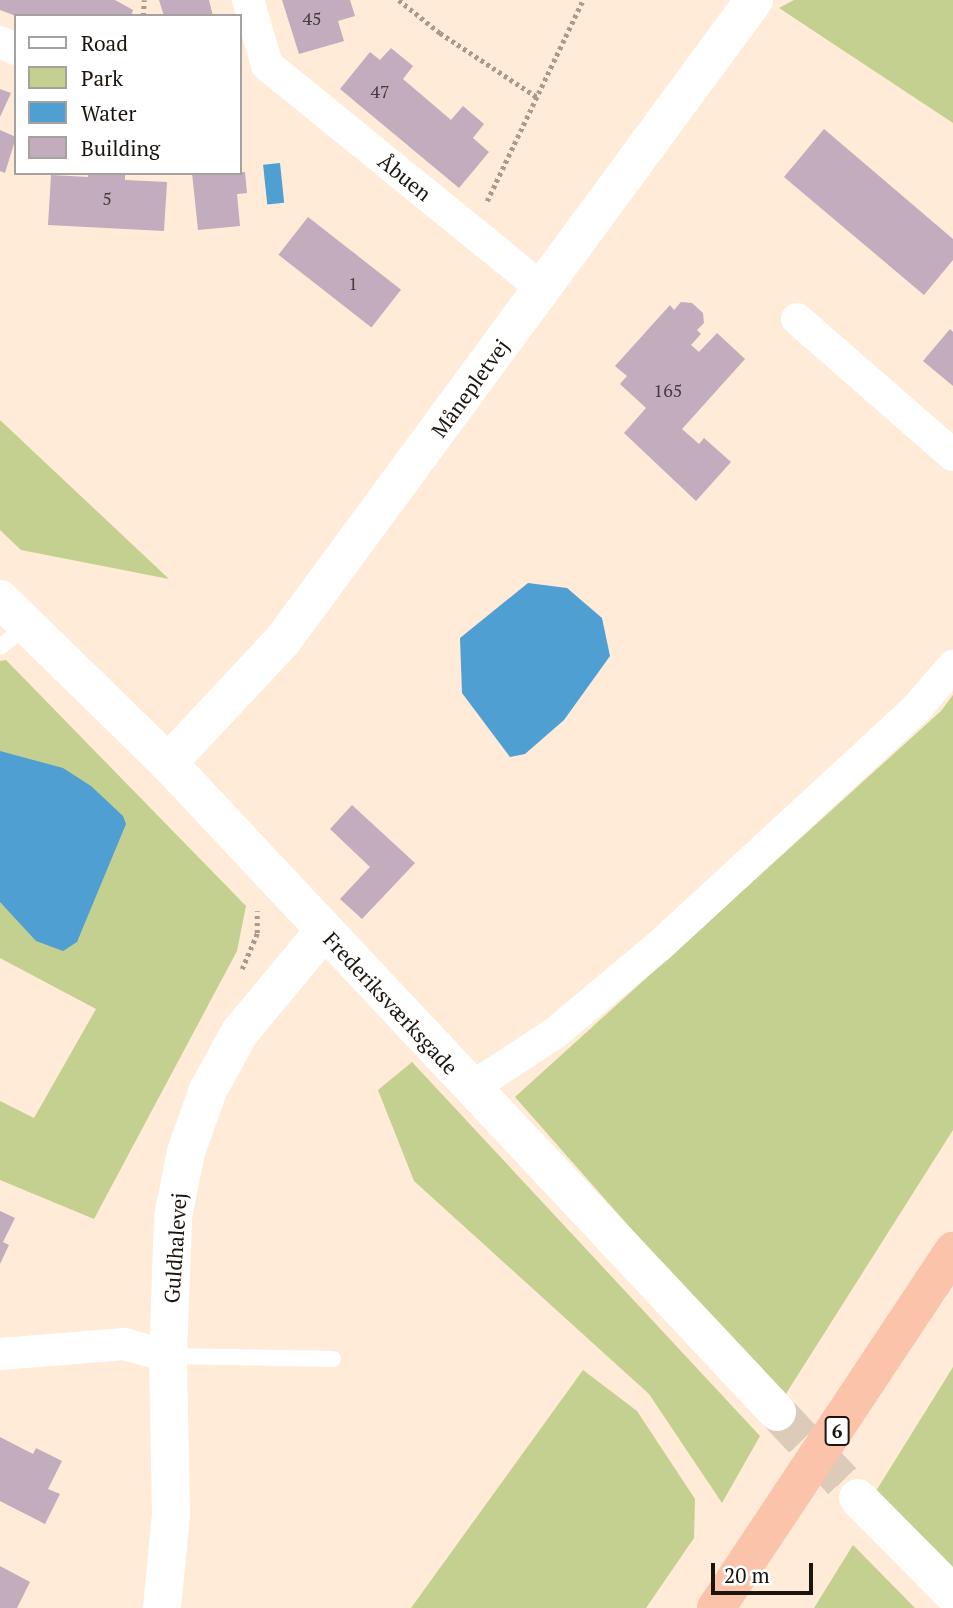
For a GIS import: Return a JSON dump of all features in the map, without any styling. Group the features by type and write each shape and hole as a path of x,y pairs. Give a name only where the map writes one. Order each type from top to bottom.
{"highway":[{"name":"6","path":"716,1608 953,1251"}],"street":[{"name":"Åbuen","path":"248,0 253,67 473,232 543,289"},
{"name":"Månepletvej","path":"168,763 283,640 754,0"},
{"path":"797,319 953,455"},
{"name":"Frederiksværksgade","path":"0,599 14,636 168,763 777,1412"},
{"path":"471,1088 555,1033 658,947 916,709 953,666"},
{"name":"Guldhalevej","path":"162,1608 171,1514 168,1356 173,1217 186,1152 208,1090 240,1032 324,930"},
{"path":"0,1354 124,1344 168,1356"},
{"path":"858,1498 953,1594"}],"lane":[{"path":"168,1356 333,1359"}],"path":[{"path":"400,0 440,33 537,97"},
{"path":"473,232 583,0"}],"green space":[{"path":"794,0 953,0 953,123 779,8"},
{"path":"0,420 169,579 21,550 0,530"},
{"path":"6,660 246,906 237,951 94,1219 0,1180 0,1101 34,1118 96,1009 0,958 0,661"},
{"path":"953,695 953,1130 782,1400 515,1097 941,711"},
{"path":"412,1062 760,1436 722,1503 649,1394 414,1181 378,1090"},
{"path":"953,1367 953,1570 876,1491"},
{"path":"583,1370 637,1411 695,1499 694,1538 646,1608 411,1608"},
{"path":"853,1545 915,1608 814,1608"}],"water":[{"path":"280,163 284,203 267,205 263,165"},
{"path":"528,583 567,588 602,618 610,656 564,720 525,754 510,757 462,693 460,638"},
{"path":"0,751 63,768 91,786 123,816 126,824 77,942 63,951 36,941 0,902"}],"building":[{"path":"0,0 115,0 133,10 132,14 14,15 0,10"},
{"path":"159,0 209,0 212,14 163,14"},
{"path":"282,0 350,0 355,16 338,21 344,41 299,54"},
{"path":"391,48 413,66 403,79 451,120 463,106 484,124 473,138 489,152 459,188 340,89 370,52 380,60"},
{"path":"0,89 11,93 0,117"},
{"path":"824,129 953,239 953,260 924,295 784,177"},
{"path":"0,130 14,136 14,144 5,173 0,171"},
{"path":"245,172 247,193 237,194 240,226 198,230 192,175 242,175"},
{"path":"51,175 125,175 125,180 167,182 164,231 48,225"},
{"path":"308,217 401,290 371,327 278,255"},
{"path":"681,302 692,303 703,313 704,323 697,330 701,334 691,345 699,352 717,333 745,359 682,429 699,444 704,438 731,462 696,501 624,433 646,408 620,384 627,376 615,366 670,305 674,310"},
{"path":"950,329 953,332 953,386 923,361"},
{"path":"352,805 415,863 362,919 340,899 370,867 330,829"},
{"path":"0,1211 15,1218 3,1242 9,1245 0,1264"},
{"path":"0,1437 33,1454 36,1448 62,1461 48,1489 60,1494 45,1524 0,1501"},
{"path":"0,1566 30,1582 17,1608 0,1608"}],"tunnel":[{"path":"777,1412 858,1498"}]}
